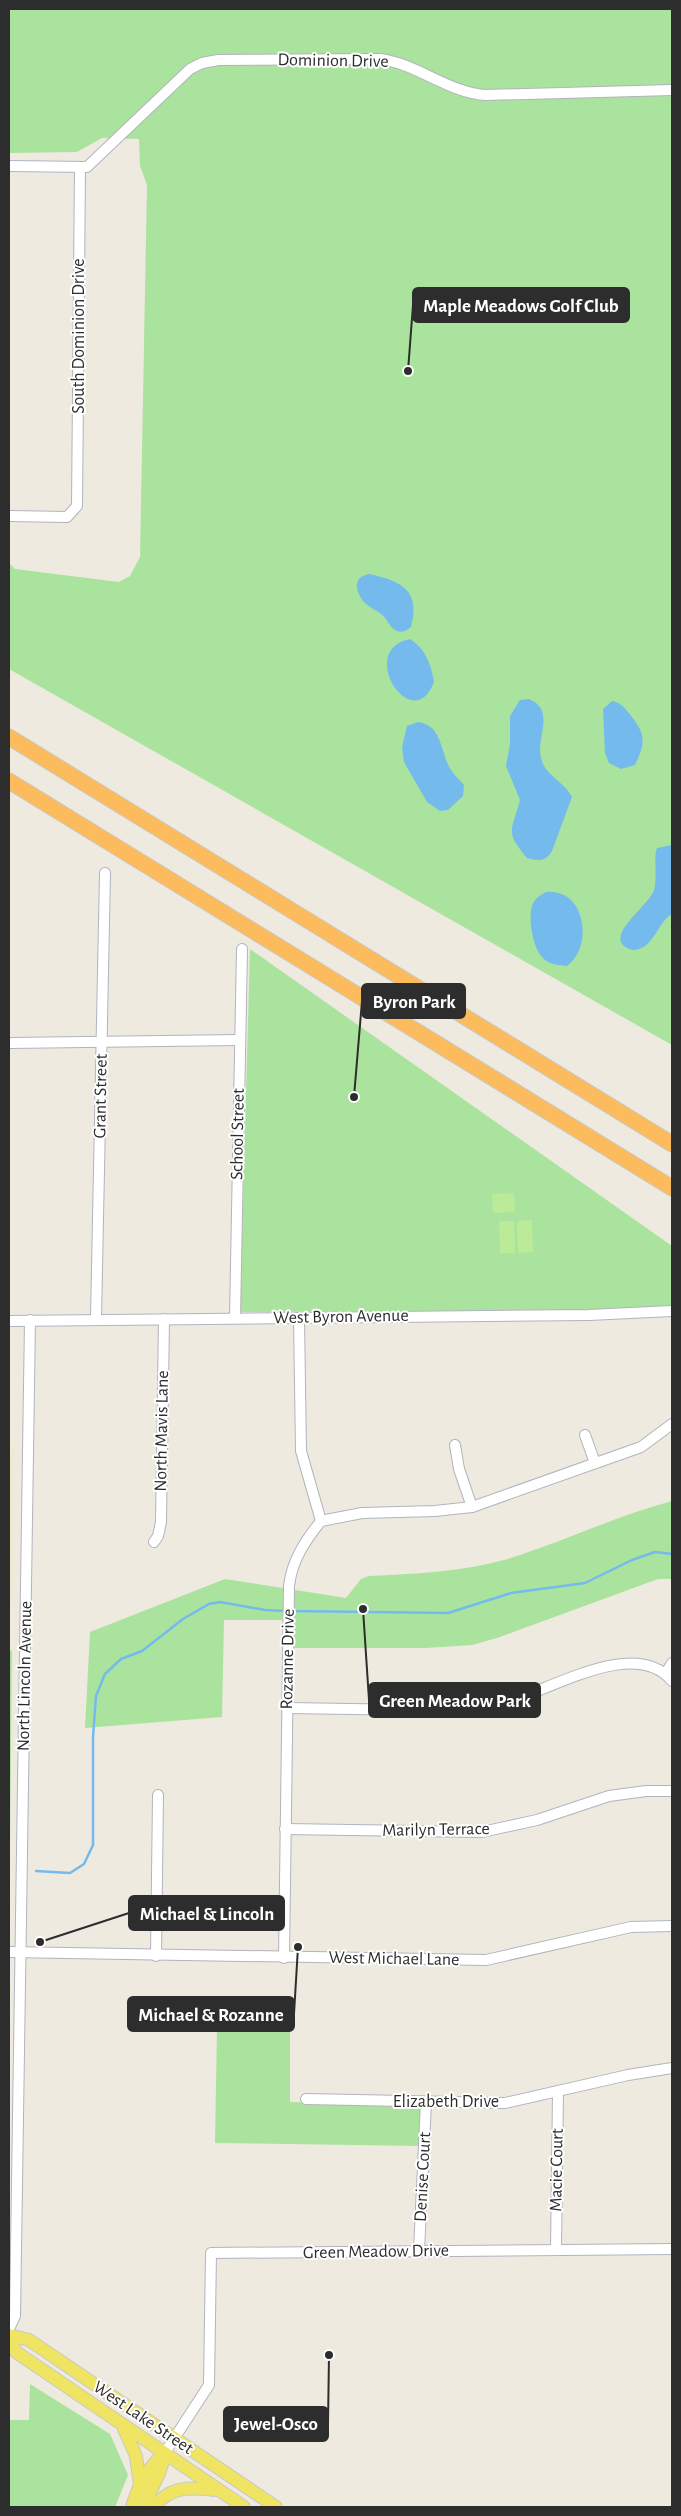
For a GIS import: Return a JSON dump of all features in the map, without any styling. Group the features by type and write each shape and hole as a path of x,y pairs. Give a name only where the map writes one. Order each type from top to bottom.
{"highway":[{"path":"9,737 672,1144"},
{"path":"9,781 672,1188"}],"main road":[{"name":"West Lake Street","path":"9,2335 29,2340 276,2507"},
{"name":"West Lake Street","path":"9,2339 16,2352 244,2507"},
{"path":"123,2426 136,2456 140,2485"},
{"path":"132,2507 140,2485 151,2465 164,2454"},
{"path":"144,2507 154,2482 162,2470 164,2454"},
{"path":"154,2507 166,2495 181,2488 219,2491"}],"street":[{"name":"Dominion Drive","path":"84,167 190,69 202,63 218,60 396,61 456,90 485,95 672,90"},
{"path":"9,166 84,167"},
{"name":"South Dominion Drive","path":"9,516 67,517 77,506 84,167"},
{"name":"Grant Street","path":"96,1318 106,873"},
{"name":"School Street","path":"235,1318 242,949"},
{"path":"9,1043 240,1040"},
{"name":"West Byron Avenue","path":"9,1321 96,1318 589,1315 672,1311"},
{"path":"299,1318 301,1451 321,1521 362,1513 435,1511 472,1507 641,1446 672,1424"},
{"name":"North Mavis Lane","path":"154,1542 158,1536 161,1522 164,1319"},
{"name":"North Lincoln Avenue","path":"9,2329 15,2316 22,1952 30,1320"},
{"path":"585,1435 595,1463"},
{"path":"455,1445 459,1469 472,1507"},
{"name":"Rozanne Drive","path":"284,1958 291,1574 295,1560 321,1521"},
{"path":"288,1708 474,1711 522,1698 617,1663 633,1662 652,1665 669,1677 672,1663"},
{"name":"Marilyn Terrace","path":"285,1829 477,1832 537,1820 609,1796 639,1791 672,1791"},
{"path":"156,1956 158,1795"},
{"name":"West Michael Lane","path":"9,1952 156,1956 486,1960 630,1927 672,1926"},
{"name":"Elizabeth Drive","path":"306,2099 505,2103 628,2075 672,2068"},
{"name":"Macie Court","path":"556,2250 558,2091"},
{"name":"Denise Court","path":"419,2251 426,2102"},
{"name":"Green Meadow Drive","path":"173,2439 210,2385 211,2253 672,2249"},
{"path":"164,2454 173,2439"}],"shaded area":[{"path":"9,1444 14,1444 12,1632 9,1632"}],"green space":[{"path":"9,9 672,9 672,1045 9,669 9,563 15,569 119,582 130,576 140,557 147,185 140,166 139,139 102,138 77,152 9,153"},
{"path":"250,949 672,1246 672,1311 240,1312"},
{"path":"514,1193 515,1212 493,1213 492,1194"},
{"path":"532,1220 533,1252 518,1253 517,1221"},
{"path":"499,1221 514,1221 515,1253 500,1253"},
{"path":"672,1501 672,1579 658,1579 497,1638 472,1645 426,1648 291,1648 291,1620 224,1620 222,1717 85,1728 90,1632 225,1579 346,1598 361,1579 369,1576 454,1570 504,1560 630,1514"},
{"path":"9,1650 12,1651 10,1846 9,1846"},
{"path":"217,2028 290,2029 290,2102 425,2105 421,2146 215,2143"},
{"path":"30,2384 110,2434 128,2475 115,2507 9,2507 9,2420 29,2420"}],"water":[{"path":"369,574 390,580 406,589 411,596 413,604 411,627 399,632 394,630 383,616 367,605 362,599 357,590 358,582 360,578"},
{"path":"410,639 416,643 427,658 434,682 425,697 414,700 403,696 393,686 388,672 388,658 394,646"},
{"path":"529,699 542,710 543,725 540,750 543,764 572,797 550,855 538,860 527,858 515,842 512,830 520,800 506,766 510,744 510,716 520,700"},
{"path":"612,701 623,707 638,726 643,743 635,765 621,769 609,763 605,753 603,709"},
{"path":"418,722 426,724 437,734 447,763 464,785 463,796 448,810 440,811 427,802 404,762 402,747 407,726"},
{"path":"672,845 672,914 663,922 649,943 636,950 629,949 621,942 621,936 624,928 654,890 657,848"},
{"path":"546,892 559,893 570,899 582,920 581,946 567,966 546,961 540,955 534,942 531,918 532,906 534,901"}],"waterway":[{"path":"292,1611 448,1613 511,1593 585,1583 632,1560 655,1552 672,1554"},
{"path":"36,1871 70,1873 84,1864 93,1845 93,1737 96,1696 105,1674 121,1659 142,1651 183,1619 209,1604 220,1602 265,1610 286,1611"}],"place":[{"name":"Maple Meadows Golf Club","path":"408,371"},
{"name":"Byron Park","path":"354,1097"},
{"name":"Green Meadow Park","path":"363,1609"},
{"name":"Michael & Lincoln","path":"40,1942"},
{"name":"Michael & Rozanne","path":"298,1947"},
{"name":"Jewel-Osco","path":"329,2355"}]}
